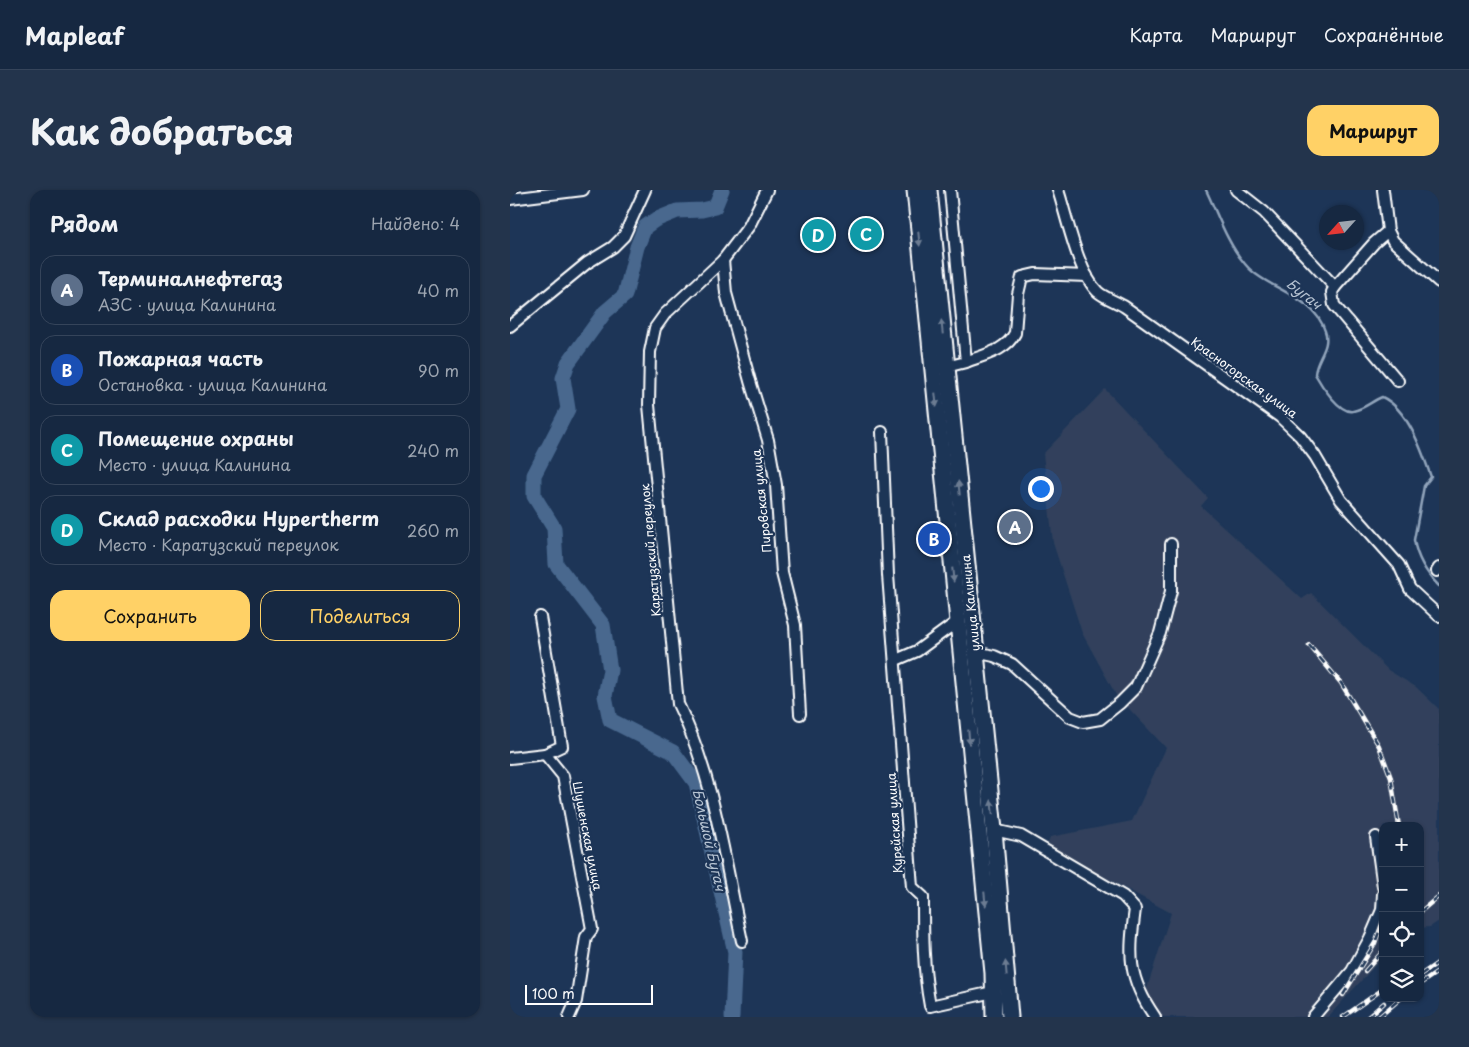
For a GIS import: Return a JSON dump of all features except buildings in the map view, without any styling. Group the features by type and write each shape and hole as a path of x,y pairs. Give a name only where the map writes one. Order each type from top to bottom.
{"main road":[{"name":"улица Калинина","path":"914,190 954,511 976,652 1010,1017"},
{"name":"улица Калинина","path":"929,190 946,367 948,457"},
{"name":"улица Калинина","path":"954,511 958,621 993,973 994,1017"}],"street":[{"path":"510,199 552,192 583,190"},
{"path":"510,326 587,263 620,242 646,190"},
{"name":"Каратузский переулок","path":"742,941 711,795 689,727 678,704 649,405 650,352 655,328 665,314 723,260 749,226 767,190"},
{"path":"950,190 966,362"},
{"name":"Красногорская улица","path":"1058,190 1078,256 1087,276 1098,292 1125,307 1280,417 1300,436 1315,456 1341,500 1395,559 1415,595 1439,616"},
{"path":"1236,190 1264,212 1335,287"},
{"path":"1383,190 1388,231 1393,241 1439,282"},
{"path":"1388,231 1374,243 1332,292 1334,305 1398,381"},
{"name":"Пировская улица","path":"723,260 726,293 768,440 776,485 782,573 795,624 800,714"},
{"path":"946,367 966,362 1002,347 1012,338 1015,333 1018,294 1022,277 1035,274 1087,276"},
{"name":"Курейская улица","path":"882,432 888,574 912,887 923,897 925,980 930,1006 993,992"},
{"path":"976,652 994,656 1012,664 1070,717 1083,722 1100,719 1120,704 1136,687 1160,633 1172,591 1171,544"},
{"path":"510,758 545,754 562,746 540,617"},
{"path":"896,660 917,651 958,621"},
{"name":"Шушенская улица","path":"545,754 563,776 592,929 586,937 576,1001 569,1017"},
{"path":"994,830 1021,836 1123,896 1135,909 1130,947 1133,976 1145,1004 1154,1017"},
{"path":"1376,837 1380,867"},
{"path":"1313,1017 1352,971 1370,938 1381,912"}],"shaded area":[{"path":"1105,389 1208,498 1201,506 1302,599 1311,593 1388,670 1416,687 1439,709 1439,921 1430,927 1424,928 1424,822 1379,822 1379,961 1328,1017 1148,1017 1141,1007 1171,913 1047,846 1050,837 1132,821 1166,748 1116,695 1082,633 1053,543 1043,454"}],"waterway":[{"name":"Большой Бугач","path":"722,190 715,207 702,210 677,211 655,220 645,227 637,247 625,295 605,312 568,363 563,378 568,409 534,475 534,496 554,528 556,564 603,625 610,670 605,696 610,720 673,752 696,783 735,952 732,1017"},
{"name":"Бугач","path":"1206,190 1228,238 1245,264 1264,280 1311,309 1319,319 1325,331 1326,342 1315,374 1331,398 1342,408 1353,411 1361,409 1382,397 1391,403 1407,421 1431,477 1424,486 1414,540 1417,553 1423,565 1439,586"}],"railway":[{"path":"1309,645 1341,683 1379,746 1391,778 1398,822"},
{"path":"1424,909 1439,896"},
{"path":"1343,995 1375,943 1379,932"},
{"path":"1365,971 1379,955"},
{"path":"1424,972 1439,962"},
{"path":"1424,981 1439,971"},
{"path":"1343,1017 1379,992"},
{"path":"1379,1017 1396,1002"},
{"path":"1368,1017 1384,1003"}],"place":[{"name":"Помещение охраны","path":"866,234"},
{"name":"Склад расходки Hypertherm","path":"818,235"},
{"name":"Терминалнефтегаз","path":"1015,527"},
{"name":"Пожарная часть","path":"934,539"}]}
